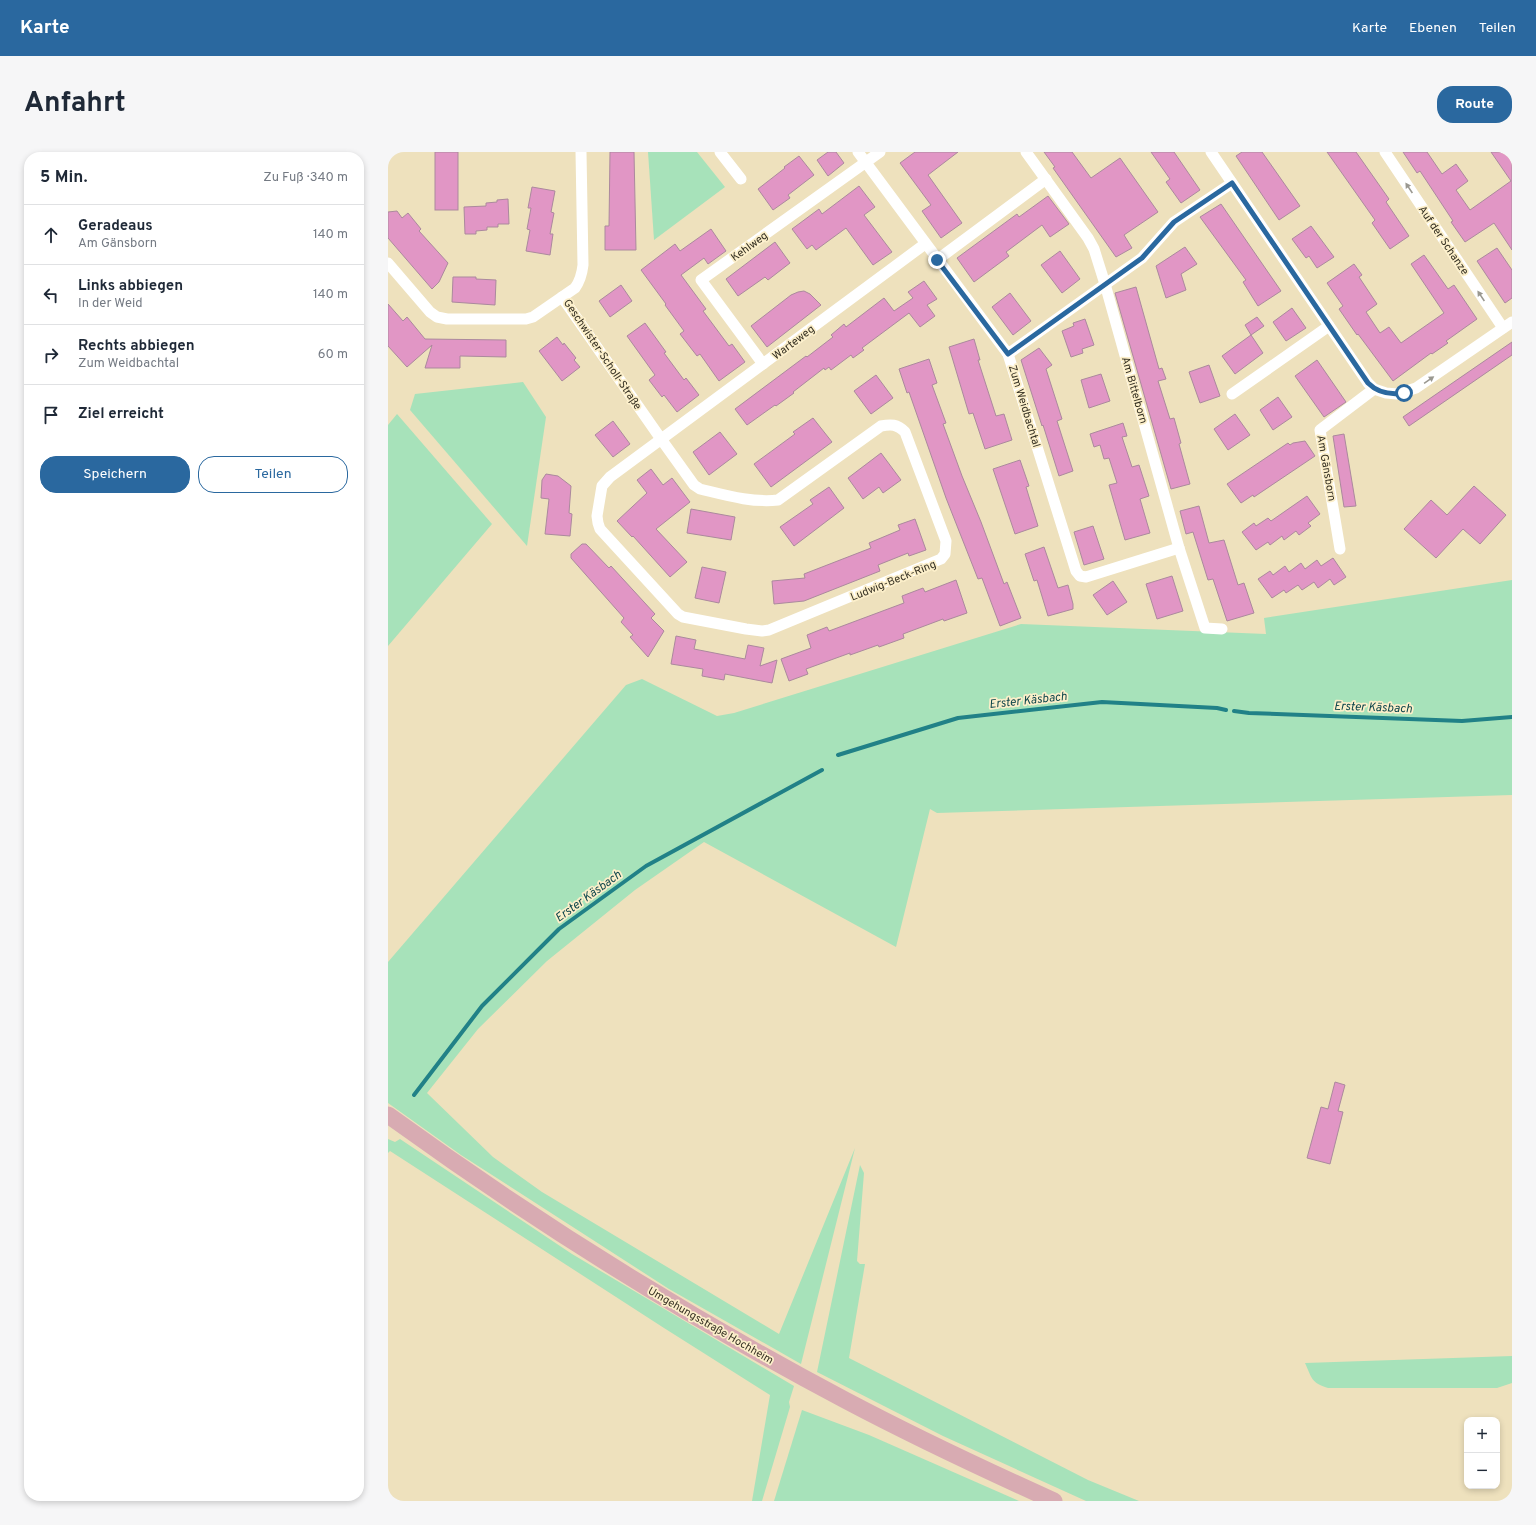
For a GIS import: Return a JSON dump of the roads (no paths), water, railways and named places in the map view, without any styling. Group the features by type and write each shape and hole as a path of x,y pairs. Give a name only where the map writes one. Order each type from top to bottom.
{"main road":[{"name":"Umgehungsstraße Hochheim","path":"388,1115 505,1198 711,1326 846,1400 982,1468 1054,1501"}],"street":[{"name":"Geschwister-Scholl-Straße","path":"581,152 582,274 575,288 562,297 661,439"},
{"path":"720,152 741,180"},
{"name":"Zum Weidbachtal","path":"858,152 1008,354 1076,571 1080,576 1086,577 1179,548"},
{"name":"Kehlweg","path":"763,364 701,280 880,152"},
{"name":"Am Bittelborn","path":"1026,152 1088,238 1094,249 1179,548 1205,628 1222,629"},
{"path":"1210,152 1368,383 1374,389 1391,394 1404,393 1416,388 1507,325"},
{"name":"Auf der Schanze","path":"1385,152 1507,325"},
{"path":"937,260 1046,179"},
{"path":"1008,354 1142,258 1174,222 1232,183"},
{"name":"Warteweg","path":"661,439 925,244"},
{"path":"388,263 430,312 437,317 447,319 526,319 533,317 562,297"},
{"path":"1232,394 1329,326"},
{"name":"Am Gänsborn","path":"1340,549 1320,430 1374,389"},
{"name":"Ludwig-Beck-Ring","path":"890,424 899,426 909,439 946,541 945,554 937,562 768,630 762,631 683,617 678,614 600,529 597,516 602,486 610,477 661,439 694,485 700,489 744,499 769,501 778,500 873,430 890,424"}],"waterway":[{"name":"Erster Käsbach","path":"838,755 958,718 1102,702 1217,708 1226,710"},
{"name":"Erster Käsbach","path":"1234,711 1249,713 1462,721 1512,717"},
{"name":"Erster Käsbach","path":"414,1095 482,1006 559,929 646,866 822,770"}]}
